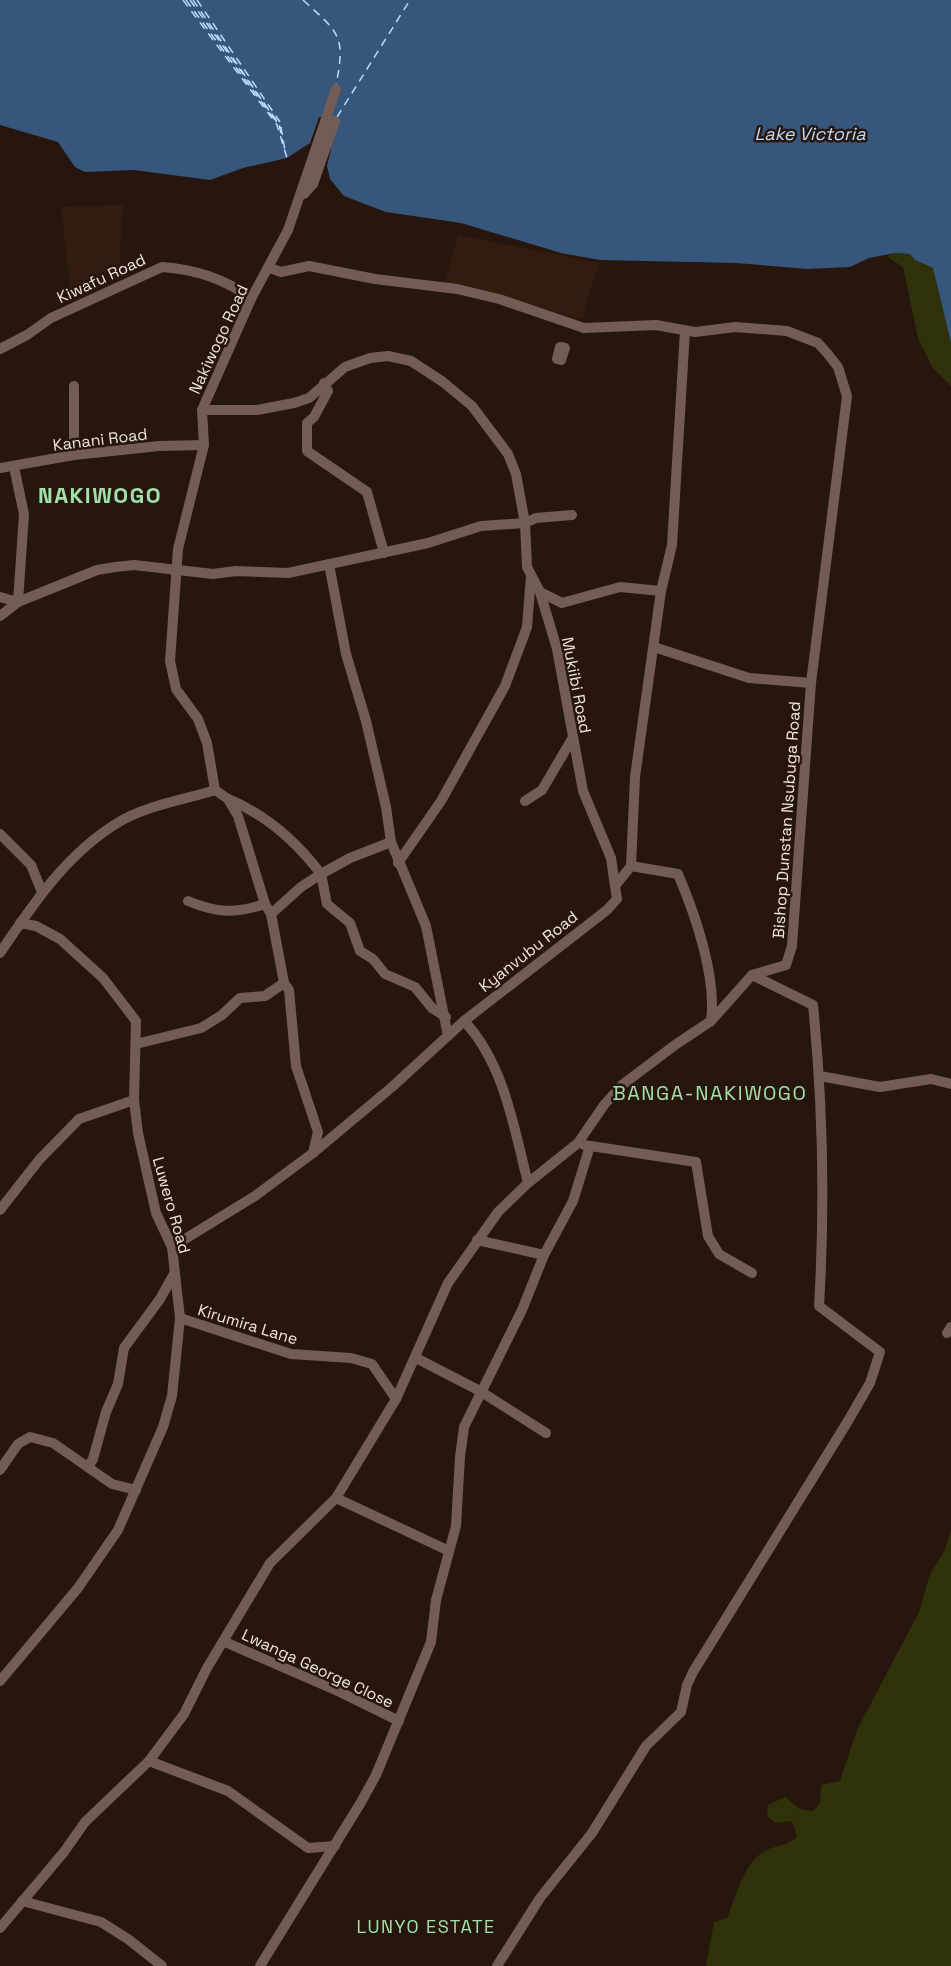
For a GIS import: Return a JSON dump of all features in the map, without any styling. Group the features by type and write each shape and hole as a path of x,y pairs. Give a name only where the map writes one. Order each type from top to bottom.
{"street":[{"name":"Nakiwogo Road","path":"215,790 207,743 198,719 176,689 170,661 171,620 178,549 204,445 202,410 251,299 270,268 301,196 336,89"},
{"path":"301,196 308,192 313,184 334,121"},
{"name":"Bishop Dunstan Nsubuga Road","path":"270,268 281,272 309,266 375,279 457,289 499,299 584,328 656,325 685,331 750,327 804,336 818,343 827,353 844,380 847,396 812,683 790,956 786,965 752,975"},
{"name":"Kiwafu Road","path":"0,349 27,335 51,318 162,267 182,268 236,286 251,299"},
{"path":"685,331 672,545 661,591 635,777 631,866 678,874 709,979 713,1007 711,1021"},
{"name":"Mukiibi Road","path":"202,410 257,410 294,403 309,398 345,367 370,358 388,356 411,362 443,382 471,406 508,454 519,487 525,524 525,547 531,575 540,592 557,649 583,791 611,858 615,886"},
{"path":"324,383 328,392 314,417 307,423 307,452 367,492 384,553"},
{"path":"74,386 74,455"},
{"name":"Kanani Road","path":"0,468 74,455 159,446 204,445"},
{"path":"14,467 24,514 18,602"},
{"path":"0,616 18,602 98,570 134,566 213,574 236,571 288,573 428,543 481,526 525,524 546,516 572,515"},
{"path":"329,564 346,654 366,721 392,842 398,863 426,926 448,1036"},
{"path":"398,863 441,801 505,686 527,627 531,575"},
{"path":"540,592 562,603 620,587 661,591"},
{"path":"0,597 18,602"},
{"path":"654,647 749,678 812,683"},
{"path":"525,801 542,790 572,739"},
{"path":"0,953 42,892 91,841 120,822 177,800 215,790 263,816 304,851 321,874 327,904 350,923 360,951 373,959 385,974 415,987 432,1008 446,1017"},
{"path":"228,799 238,816 268,909 284,982 289,990 296,1066 318,1132 313,1154"},
{"path":"0,834 31,865 42,892"},
{"path":"188,901 212,910 268,909 350,858 392,842"},
{"name":"Kyanvubu Road","path":"172,1247 255,1196 313,1154 392,1087 464,1021 607,910 617,899 615,886 631,866"},
{"name":"Luwero Road","path":"0,1681 96,1564 118,1530 147,1468 172,1396 180,1318 172,1247 156,1213 147,1178 134,1100 136,1021 103,978 60,939 36,926 20,923"},
{"path":"0,1928 64,1852 85,1822 149,1761 184,1714 207,1668 225,1642 270,1563 336,1498 396,1399 448,1283 498,1212 528,1183 578,1143 622,1085 711,1021 752,975 813,1005 820,1076 820,1143 824,1206 819,1306 880,1352 870,1383 693,1672 687,1685 681,1712 646,1746 592,1833 540,1898 497,1966"},
{"path":"136,1044 201,1028 222,1015 240,998 265,996 284,982"},
{"path":"464,1021 480,1039 490,1059 503,1092 528,1183"},
{"path":"820,1076 880,1087 931,1079 951,1084"},
{"path":"0,1210 39,1160 79,1119 134,1100"},
{"path":"578,1143 696,1162 708,1236 719,1254 752,1273"},
{"path":"260,1966 335,1846 376,1775 431,1642 447,1550 456,1526 459,1502 459,1457 464,1427 522,1310 544,1255 573,1202 590,1146"},
{"path":"477,1240 544,1255"},
{"path":"88,1467 93,1459 106,1412 118,1384 124,1348 174,1274"},
{"name":"Kirumira Lane","path":"180,1318 291,1354 351,1358 372,1364 396,1399"},
{"path":"416,1358 480,1391 546,1432"},
{"path":"0,1470 18,1444 30,1437 53,1443 112,1484 136,1490"},
{"path":"336,1498 447,1550"},
{"name":"Lwanga George Close","path":"225,1642 340,1692 399,1721"},
{"path":"149,1761 228,1791 308,1848 335,1846"},
{"path":"22,1901 101,1922 128,1939 162,1966"}],"shaded area":[{"path":"123,205 119,272 71,297 61,207"},
{"path":"458,235 600,263 587,298 584,320 467,286 444,286"},
{"path":"895,253 910,254 915,260 933,268 951,343 951,386 932,367 918,338 903,267 886,256"},
{"path":"951,1530 951,1966 706,1966 714,1922 727,1918 750,1865 763,1852 797,1837 792,1821 775,1823 767,1816 768,1805 785,1797 800,1809 813,1811 820,1803 821,1785 840,1781 857,1730 919,1612 930,1574 944,1552"}],"water":[{"name":"Lake Victoria","path":"0,0 951,0 951,343 933,268 915,260 910,254 895,253 869,258 850,267 807,269 737,263 600,260 561,253 461,223 386,212 344,196 330,179 327,166 331,149 329,118 319,117 310,143 287,158 243,168 210,180 134,170 85,172 75,167 58,142 0,125"}],"ferry route":[{"path":"183,0 277,125 287,158"},
{"path":"186,0 277,123"},
{"path":"190,0 279,124 283,143"},
{"path":"193,0 281,128"},
{"path":"197,0 280,122"},
{"path":"303,0 325,20 337,36 340,55 336,85"},
{"path":"337,117 410,0"},
{"path":"281,127 285,151"}],"district":[{"name":"NAKIWOGO","path":"100,495"},
{"name":"BANGA-NAKIWOGO","path":"710,1093"},
{"name":"LUNYO ESTATE","path":"426,1927"}]}
